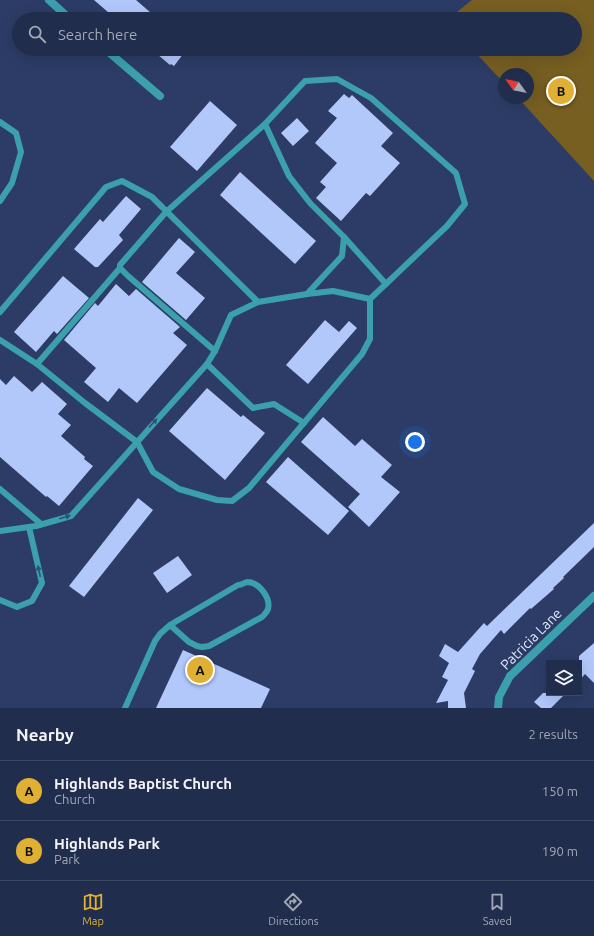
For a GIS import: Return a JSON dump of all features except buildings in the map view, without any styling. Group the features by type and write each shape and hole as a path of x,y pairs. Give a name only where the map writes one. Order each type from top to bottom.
{"street":[{"path":"49,0 62,12"},
{"path":"113,56 160,96"},
{"name":"Patricia Lane","path":"498,708 499,697 510,676 594,596"}],"lane":[{"path":"0,340 37,364 85,403 137,442 152,472 179,489 217,500 232,501 249,488 362,354 370,339 370,299 447,226 464,204 456,173 371,98 337,79 305,81 265,124 166,212 37,364"},
{"path":"0,122 16,133 21,152 12,183 0,201"},
{"path":"265,124 289,176 310,202 386,284"},
{"path":"0,312 106,187 122,181 152,197 258,302"},
{"path":"307,294 342,256 344,237"},
{"path":"120,268 215,351"},
{"path":"0,531 29,527 71,516 207,364 215,351 230,315 258,302 333,291 370,299"},
{"path":"207,364 253,408 274,404 304,423"},
{"path":"0,489 41,524"},
{"path":"0,600 18,607 32,601 42,583 29,527"},
{"path":"125,708 155,641 170,625 238,585 247,582 258,586 263,590 268,602 268,610 262,617 209,646 197,646 189,642 170,625"}],"shaded area":[{"path":"472,0 594,0 594,181 523,104 534,104 534,68 498,68 498,77 479,56 582,56 582,12 457,12"}],"place":[{"name":"Highlands Park","path":"561,91"},
{"name":"Highlands Baptist Church","path":"200,670"}]}
